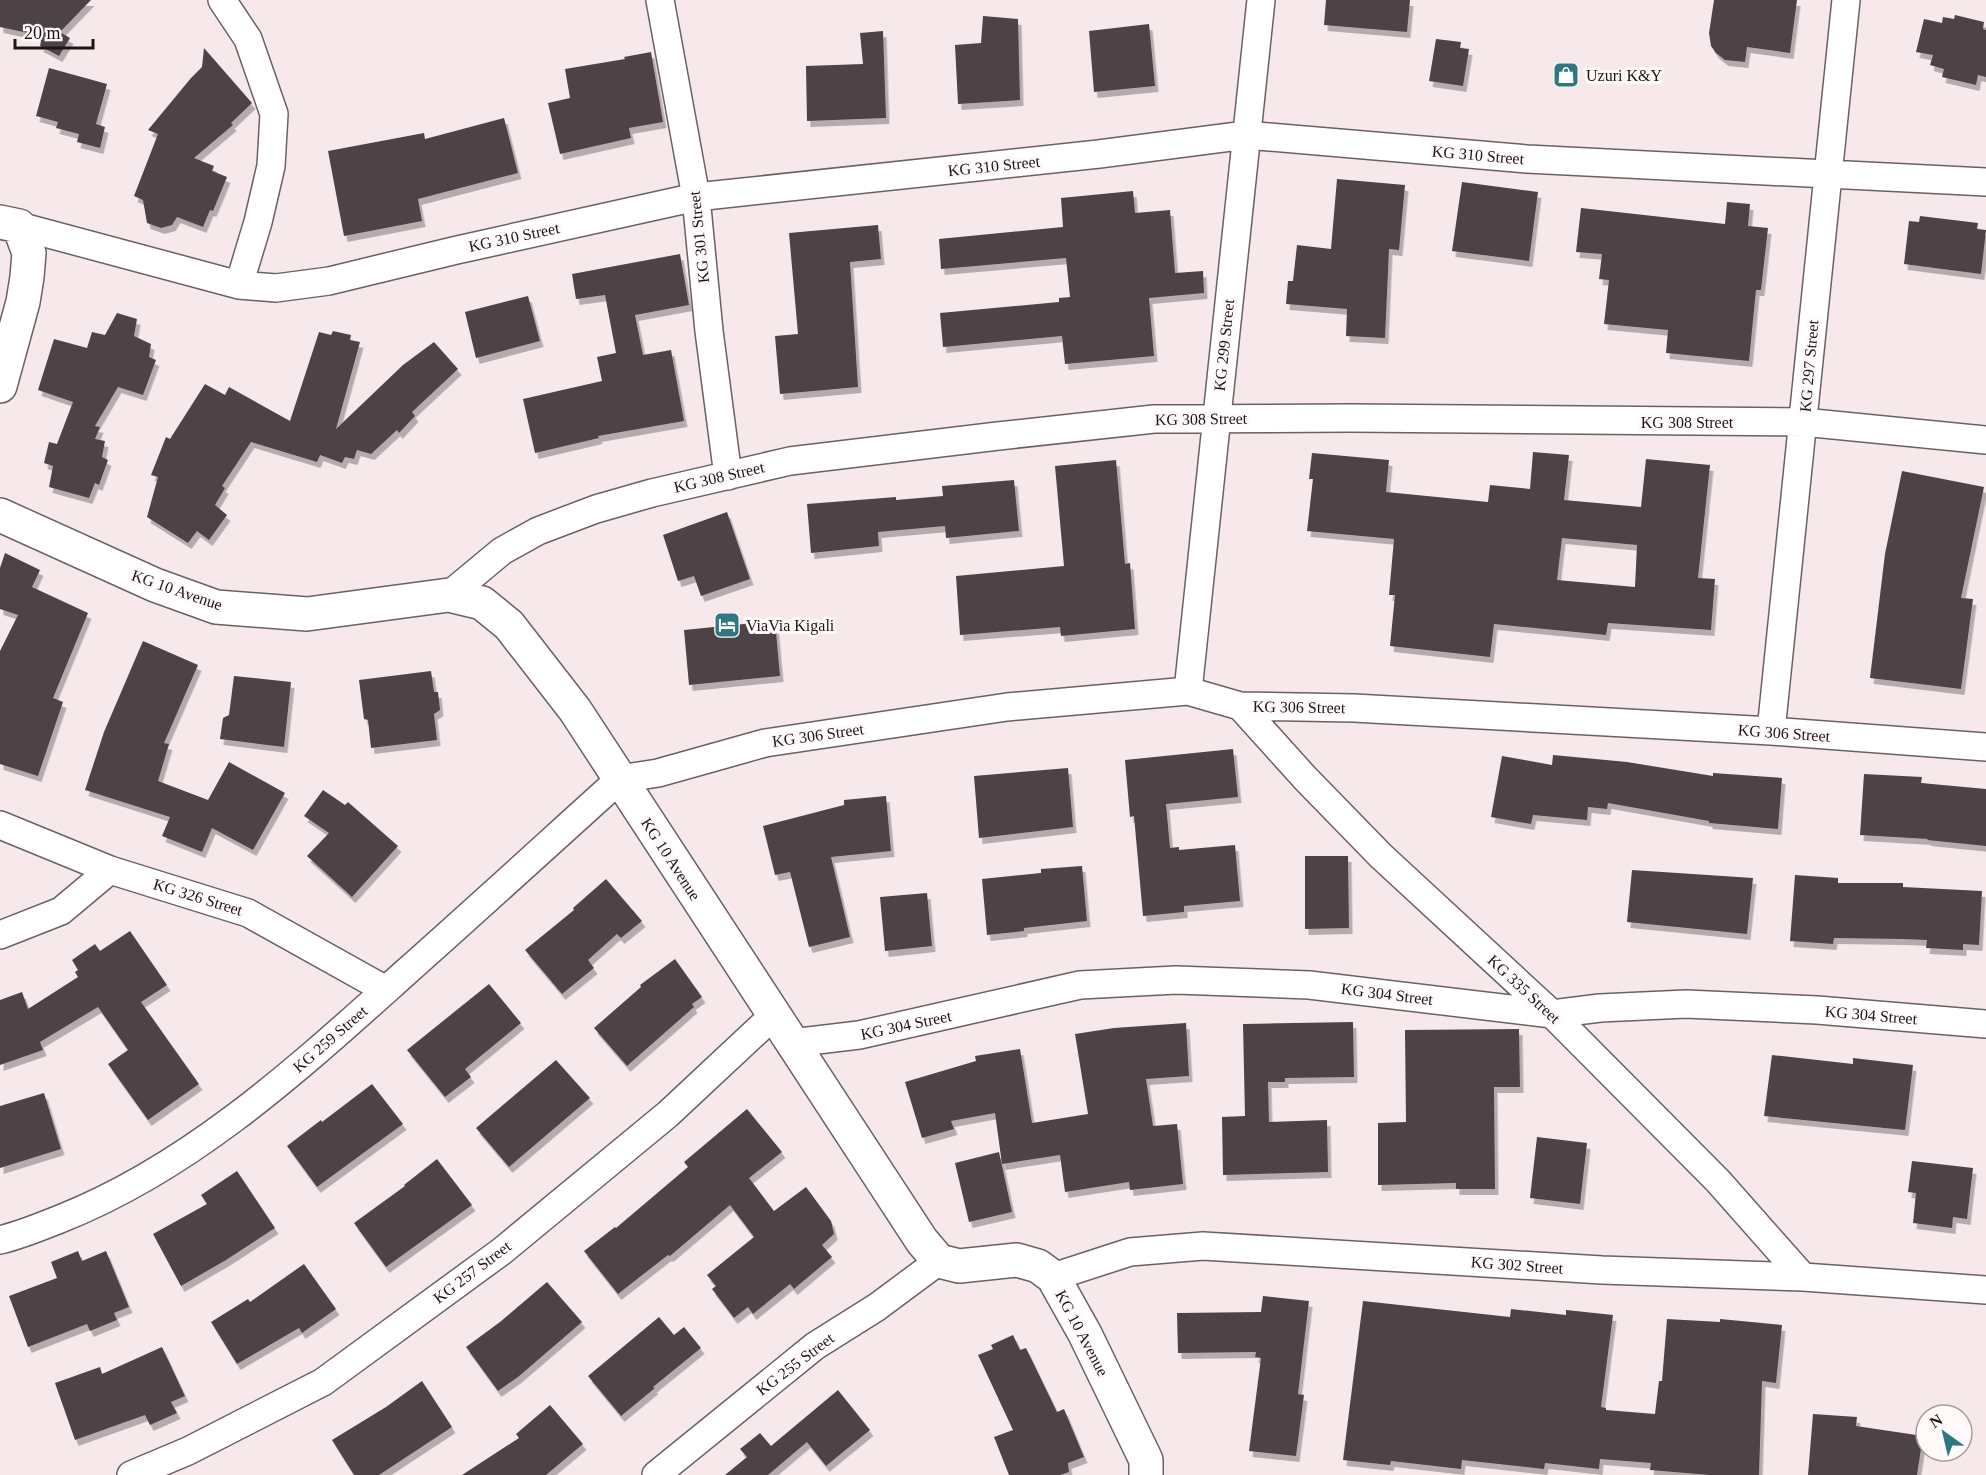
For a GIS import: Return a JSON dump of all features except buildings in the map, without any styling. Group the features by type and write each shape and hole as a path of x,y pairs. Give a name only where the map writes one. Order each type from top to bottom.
{"street":[{"path":"222,0 248,39 274,114 271,166 239,285"},
{"name":"KG 301 Street","path":"660,0 696,197 708,331 728,476"},
{"name":"KG 299 Street","path":"1188,691 1261,0"},
{"name":"KG 297 Street","path":"1771,731 1846,0"},
{"name":"KG 310 Street","path":"9,224 239,285 276,288 329,281 696,197 1099,154 1246,135 1527,159 1986,182"},
{"path":"0,386 23,302 29,253 9,224"},
{"name":"KG 308 Street","path":"449,595 502,551 538,531 607,506 652,493 790,460 1154,419 1351,418 1803,422 1986,440"},
{"name":"KG 10 Avenue","path":"0,516 155,585 216,607 307,614 449,595 482,603 509,625 575,710 922,1241 939,1261 959,1266 1017,1260 1038,1266 1053,1277 1084,1334 1146,1460 1146,1475"},
{"name":"KG 306 Street","path":"620,779 658,773 765,743 1007,707 1188,691 1240,706 1354,708 1771,731 1986,747"},
{"name":"KG 335 Street","path":"1240,706 1305,778 1381,856 1552,1014 1718,1180 1803,1277"},
{"name":"KG 259 Street","path":"0,1240 17,1236 94,1205 173,1161 310,1059 620,779"},
{"name":"KG 326 Street","path":"0,825 110,870 248,913 386,990"},
{"path":"0,935 61,911 110,870"},
{"name":"KG 304 Street","path":"792,1043 859,1035 1080,985 1176,980 1309,985 1552,1014 1600,1008 1686,1004 1817,1010 1986,1024"},
{"name":"KG 257 Street","path":"131,1475 188,1451 323,1382 502,1251 668,1114 775,1014"},
{"name":"KG 302 Street","path":"1053,1277 1130,1252 1203,1246 1602,1270 1803,1277 1986,1290"},
{"name":"KG 255 Street","path":"656,1475 815,1346 877,1307 939,1261"}],"place":[{"name":"Uzuri K&Y","path":"1566,75"},
{"name":"ViaVia Kigali","path":"727,625"}]}
